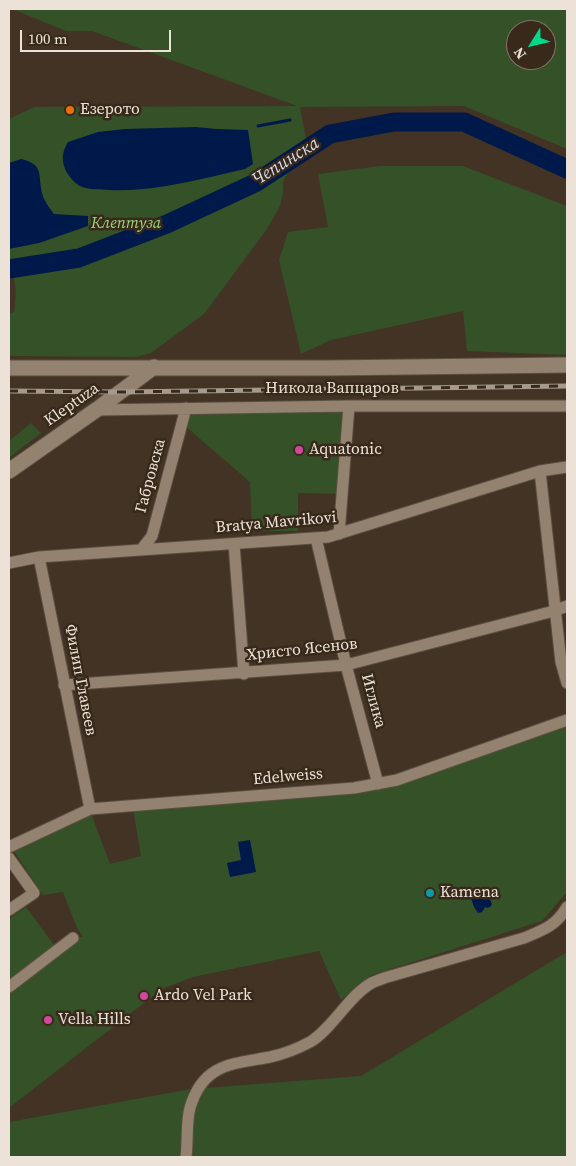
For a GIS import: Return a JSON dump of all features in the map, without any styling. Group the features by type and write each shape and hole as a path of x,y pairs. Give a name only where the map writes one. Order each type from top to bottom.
{"street":[{"path":"9,368 326,368 567,365"},
{"name":"Kleptuza","path":"9,471 154,367"},
{"path":"340,534 349,406"},
{"name":"Никола Вапцаров","path":"96,410 349,406 567,406"},
{"name":"Габровска","path":"142,550 152,536 186,408"},
{"name":"Bratya Mavrikovi","path":"9,562 39,558 316,538 340,534 540,471 567,467"},
{"path":"540,471 554,611 561,662 567,683"},
{"name":"Иглика","path":"316,538 346,665 378,784"},
{"path":"234,544 244,674"},
{"name":"Филип Главеев","path":"39,558 90,809"},
{"name":"Христо Ясенов","path":"64,685 244,674 346,665 567,606"},
{"name":"Edelweiss","path":"9,847 90,809 354,788 397,780 567,720"},
{"path":"9,858 34,893 9,910"},
{"path":"186,1157 190,1109 202,1082 213,1071 244,1060 271,1057 292,1051 312,1041 369,984 524,938 560,919 567,908"},
{"path":"9,987 73,938"}],"green space":[{"name":"Клептуза","path":"12,9 567,9 567,149 464,106 300,107 306,139 283,182 280,206 267,229 204,314 151,353 136,357 9,356 9,314 14,312 16,293 9,264 9,119 34,107 297,106 92,31 66,31"},
{"path":"380,166 463,166 567,206 567,355 467,351 463,311 331,340 301,354 279,260 288,232 328,227 318,174"},
{"path":"192,412 343,412 339,494 298,493 298,531 252,531 250,482 185,426"},
{"path":"31,423 41,433 9,458 9,441"},
{"path":"567,723 567,892 542,921 372,975 341,1000 319,951 193,977 162,989 9,1108 9,987 73,938 83,937 77,928 63,892 43,895 14,851 91,813 110,864 141,856 133,809 345,792"},
{"path":"26,907 54,945 9,980 9,919"},
{"path":"567,952 567,1157 9,1157 9,1122 191,1089 361,1076"}],"water":[{"name":"Клептуза","path":"196,127 248,130 253,164 245,169 195,181 161,187 126,190 89,189 82,187 72,179 64,167 64,149 68,142 98,132 125,129"},
{"name":"Клептуза","path":"21,159 37,167 43,196 54,214 88,216 88,226 39,243 9,249 9,163"},
{"path":"250,840 256,872 230,877 227,863 241,860 238,842"},
{"path":"488,895 491,906 485,907 482,912 478,913 471,898"}],"waterway":[{"path":"258,126 290,120"},
{"name":"Чепинска","path":"9,269 79,258 167,224 255,183 330,134 394,122 464,122 567,169"}],"railway":[{"path":"9,391 121,392 567,386"}],"place":[{"name":"Езерото","path":"70,110"},
{"name":"Aquatonic","path":"299,450"},
{"name":"Kamena","path":"430,893"},
{"name":"Ardo Vel Park","path":"144,996"},
{"name":"Vella Hills","path":"48,1020"}]}
